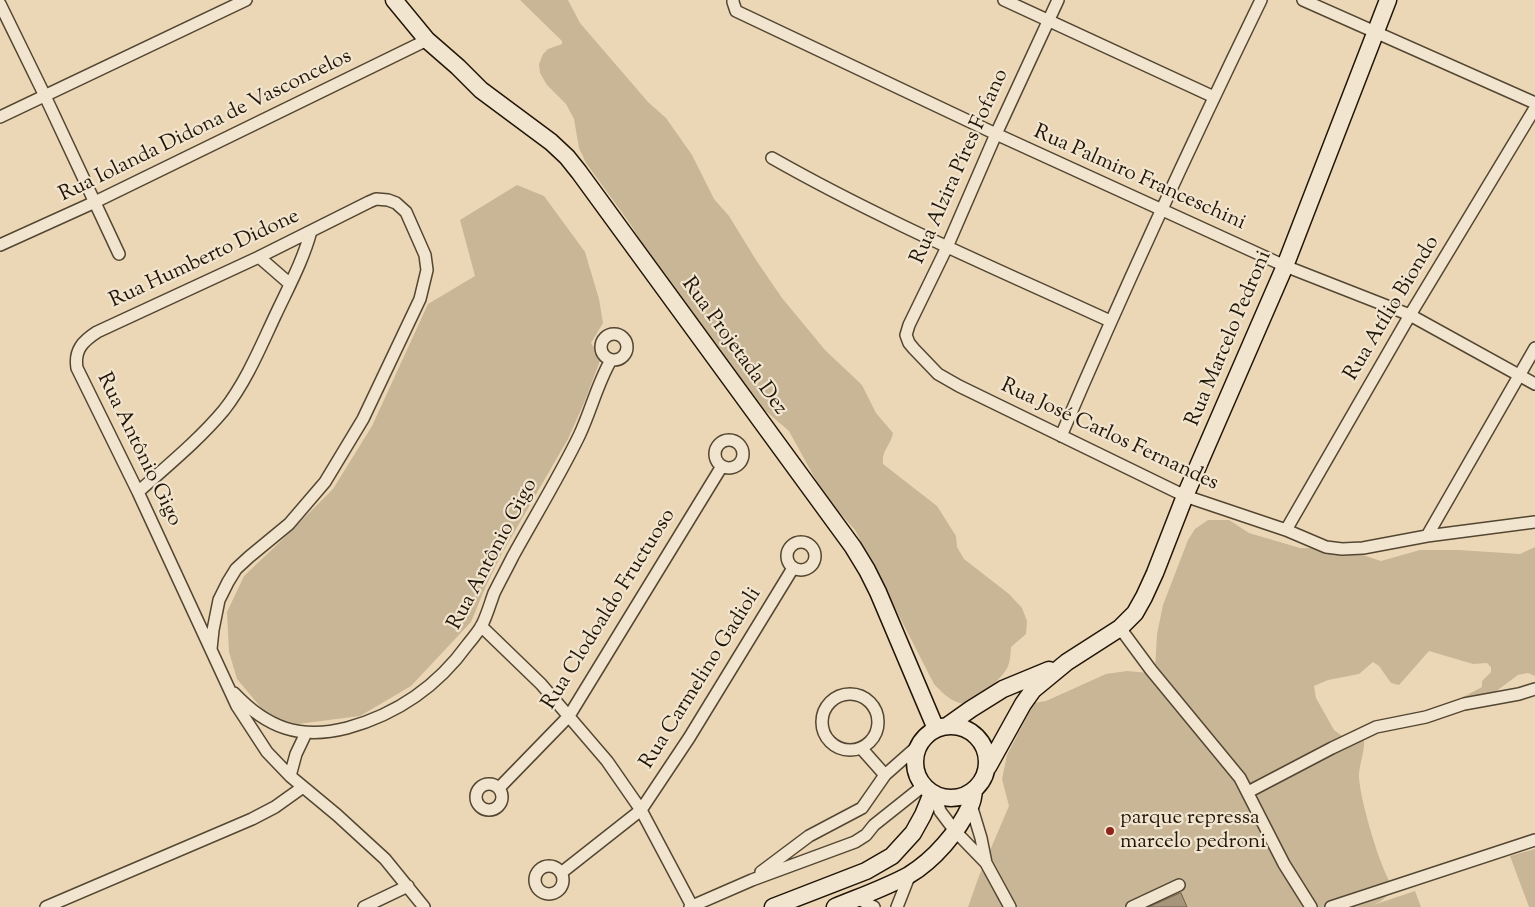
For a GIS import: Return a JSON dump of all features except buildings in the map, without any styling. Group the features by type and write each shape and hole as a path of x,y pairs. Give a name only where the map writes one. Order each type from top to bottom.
{"street":[{"path":"0,117 246,0"},
{"name":"Rua Projetada Dez","path":"394,0 427,40 481,90 562,152 580,172 867,570 942,728"},
{"path":"1004,0 1214,97"},
{"name":"Rua Alzira Píres Fofano","path":"914,349 906,335 909,325 948,247 996,134 1058,0"},
{"path":"1061,436 1161,208 1261,0"},
{"path":"1303,0 1535,103"},
{"name":"Rua Marcelo Pedroni","path":"988,767 1023,704 1033,690 1067,662 1120,628 1135,613 1144,597 1185,496 1285,266 1388,0"},
{"name":"Rua Palmiro Franceschini","path":"733,1 736,11 996,134 1285,266 1410,315 1535,384"},
{"path":"0,4 118,254"},
{"name":"Rua Iolanda Didona de Vasconcelos","path":"0,245 95,202 427,40"},
{"name":"Rua Atílio Biondo","path":"1286,530 1410,315 1535,108"},
{"path":"772,158 800,174 948,247 1110,321"},
{"name":"Rua Humberto Didone","path":"77,368 76,359 78,351 82,344 97,332 259,257 369,202 388,200 406,212 425,255 427,270 420,299 363,418 325,482 289,524 236,569 228,582 219,600 211,649"},
{"path":"138,492 184,452 223,410 234,395 251,366 304,256 311,231"},
{"path":"259,257 290,284"},
{"path":"1427,536 1535,348"},
{"name":"Rua José Carlos Fernandes","path":"914,349 938,374 958,386 1185,496 1286,530 1326,547 1342,549 1363,548 1427,536 1535,522"},
{"name":"Rua Antônio Gigo","path":"226,685 244,704 266,720 280,728 306,733 333,732 367,722 405,704 434,682 458,658 481,626 509,565 578,438 588,416 602,375 611,360"},
{"name":"Rua Antônio Gigo","path":"77,368 138,492 237,706 267,752 302,787 325,804 361,836 385,860 424,907"},
{"name":"Rua Clodoaldo Fructuoso","path":"499,788 569,716 722,466"},
{"name":"Rua Carmelino Gadioli","path":"561,873 641,810 689,738 793,568"},
{"path":"481,626 541,684 607,761 641,810 691,907 752,880 843,847 866,836 874,825 932,792 953,799 972,798"},
{"path":"1120,628 1151,670 1240,778 1284,864 1311,907"},
{"name":"Rua Marcelo Pedroni","path":"942,728 1003,690 1067,662"},
{"path":"1248,792 1376,727 1426,718 1464,704 1519,694 1535,689"},
{"path":"843,694 861,696 868,700 874,707 877,715 878,725 875,734 861,748 852,750 842,749 833,745 826,738 822,728 824,711 828,704 843,694"},
{"path":"752,880 809,836 862,808 885,775 920,744 927,735 942,728 958,726 977,736 984,745 988,767 955,831 928,861 910,874 834,907"},
{"path":"290,776 296,754 306,733"},
{"path":"920,744 916,754 915,766 918,776 932,792 940,811 955,831 986,863 1010,907"},
{"path":"861,748 885,775"},
{"path":"46,907 252,819 282,802 302,787"},
{"path":"773,907 866,871 892,856 913,833 924,816 932,792"},
{"path":"972,798 986,863"},
{"path":"862,808 874,825"},
{"path":"1331,907 1535,840"},
{"path":"897,907 910,874"},
{"path":"364,907 408,886"},
{"path":"1132,907 1163,892"},
{"path":"857,898 874,907"}],"shaded area":[{"path":"520,0 568,0 580,23 648,102 666,118 692,155 714,199 729,216 782,298 825,350 862,385 876,413 893,433 885,451 883,464 937,506 956,536 957,547 964,559 1009,594 1022,608 1027,621 1026,634 1011,647 1010,661 1004,673 977,700 965,704 959,703 948,697 934,684 855,530 824,495 789,431 760,406 742,384 715,344 668,287 631,225 586,163 579,148 574,119 566,104 547,85 540,73 539,64 543,54 548,49 562,44 562,41"},
{"path":"517,185 544,196 585,252 599,299 603,323 591,343 601,358 568,439 501,555 471,622 411,686 360,716 298,724 268,716 237,679 229,652 227,612 244,576 333,489 372,426 428,304 475,276 460,220"},
{"path":"1208,520 1229,520 1249,533 1300,548 1344,549 1381,561 1420,550 1459,550 1520,554 1535,547 1535,676 1528,673 1518,675 1476,706 1433,713 1482,687 1482,681 1491,672 1491,667 1487,663 1473,664 1429,651 1399,685 1391,683 1379,666 1373,662 1359,674 1328,680 1314,686 1316,698 1334,730 1349,741 1364,739 1359,774 1362,797 1370,830 1386,875 1397,888 1373,905 1415,891 1421,907 968,907 1009,806 1002,779 1007,755 1034,703 1046,701 1106,674 1127,671 1150,673 1155,670 1157,634 1163,605 1188,540 1195,529"},
{"path":"1535,849 1535,907 1529,907 1510,856"},
{"path":"1181,893 1187,907 1149,907"}],"place":[{"name":"parque repressa marcelo pedroni","path":"1110,831"}]}
